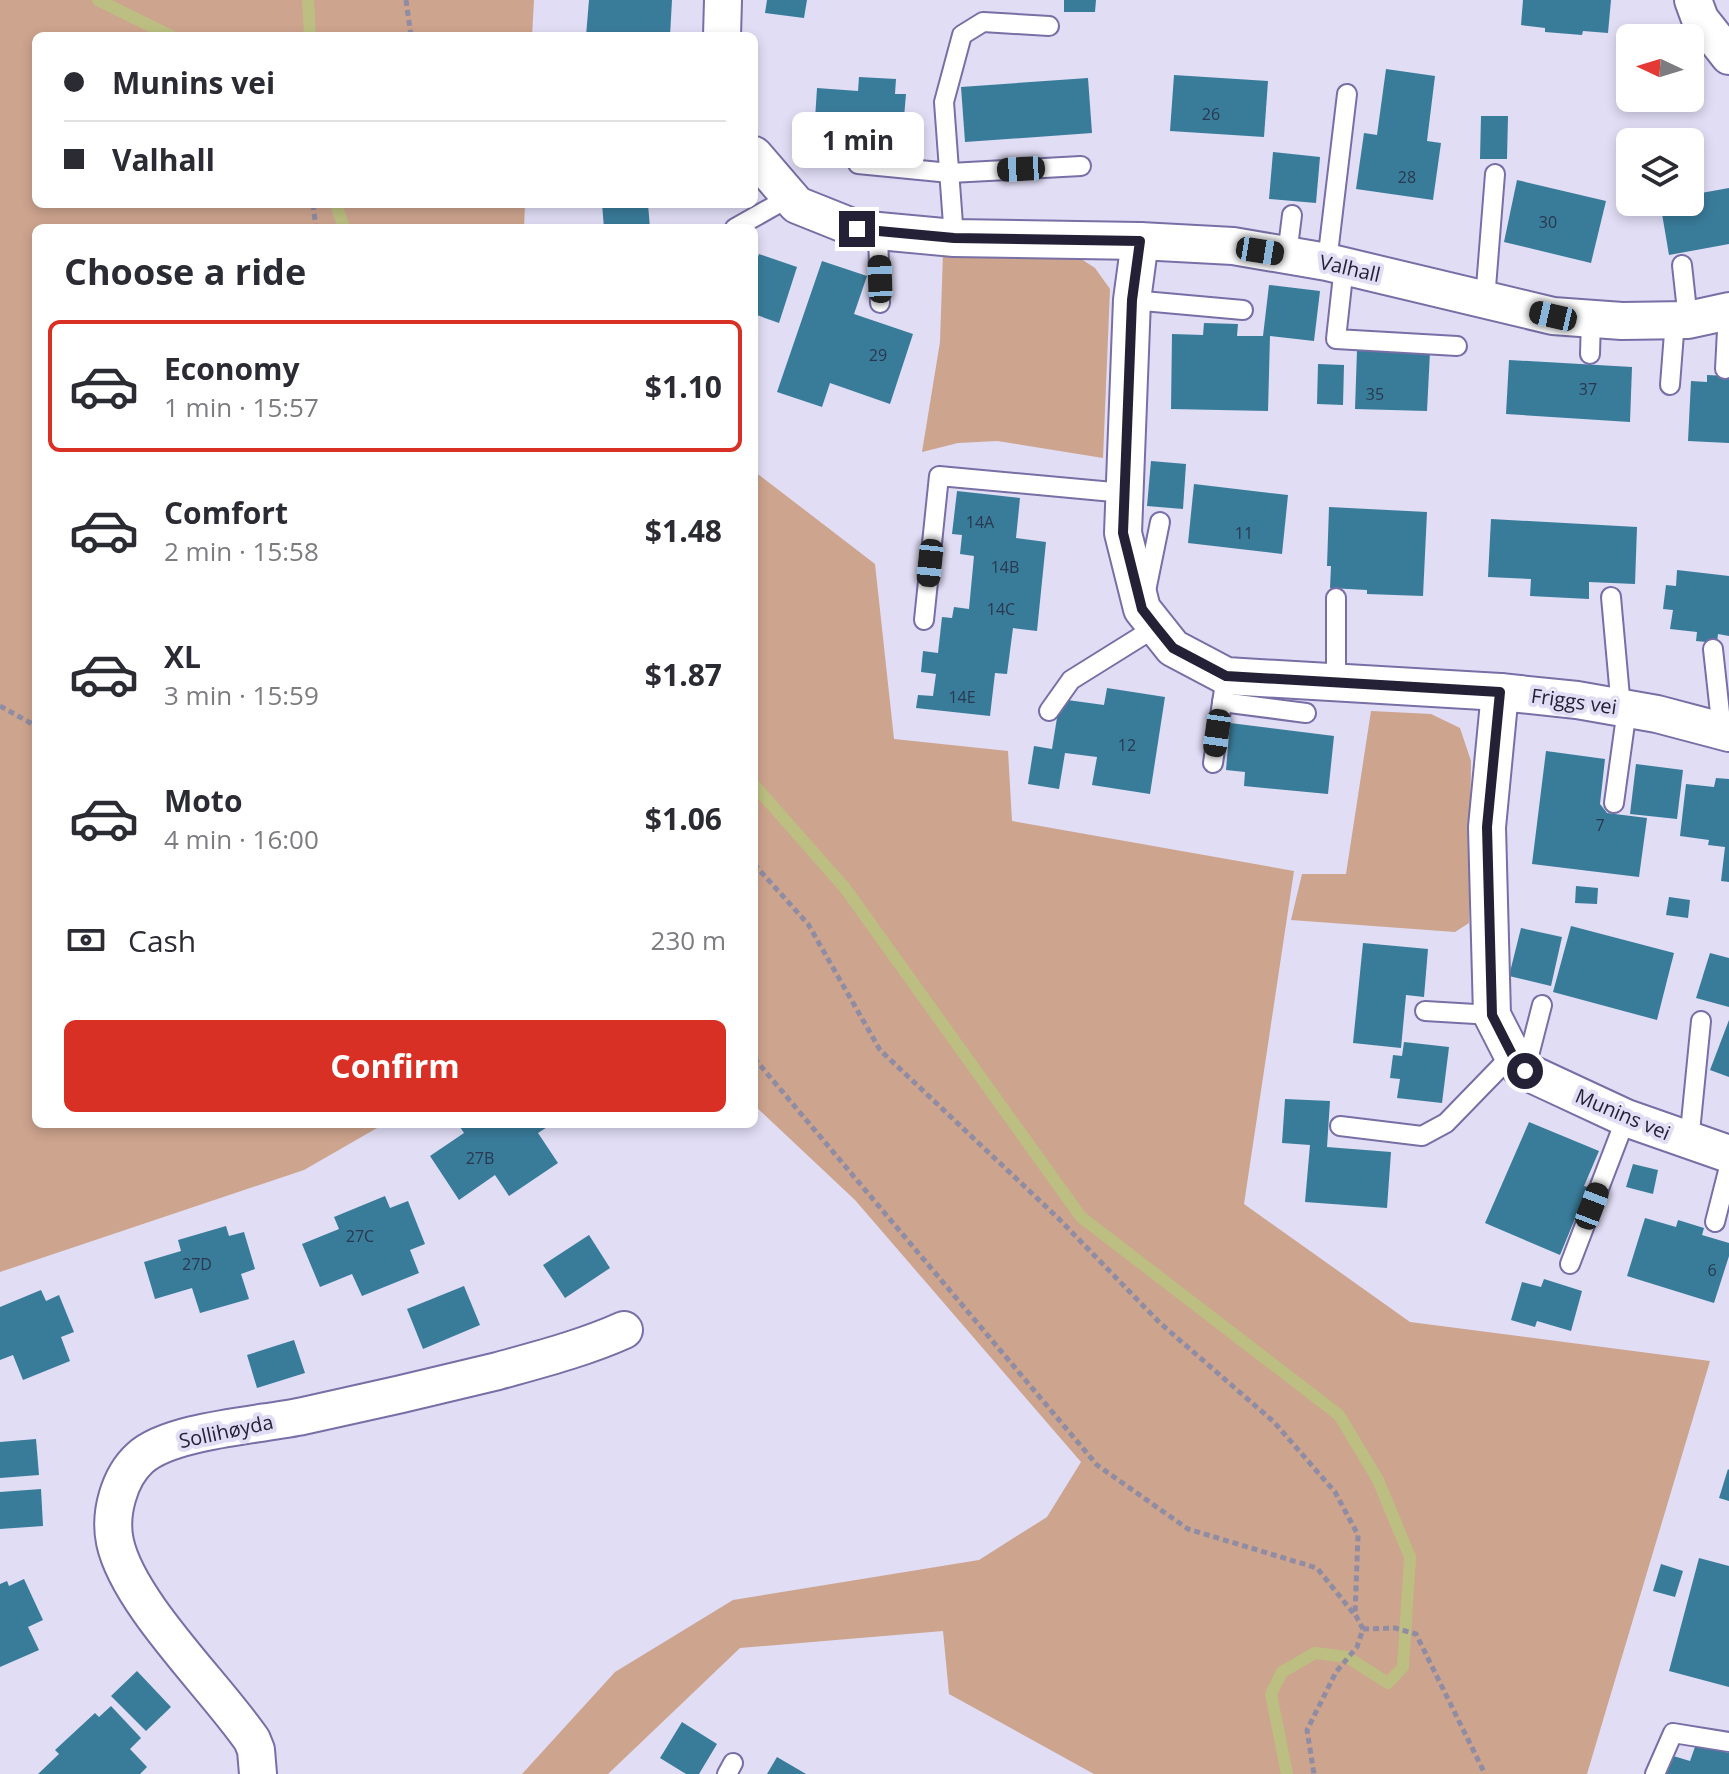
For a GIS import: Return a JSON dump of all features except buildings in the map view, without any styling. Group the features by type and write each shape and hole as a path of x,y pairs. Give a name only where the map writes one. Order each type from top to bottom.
{"street":[{"path":"722,32 723,0"},
{"path":"1693,0 1700,19 1729,56"},
{"name":"Valhall","path":"758,160 797,205 857,229 954,238 1233,246 1335,264 1553,316 1591,336 1622,321 1682,320 1728,311"},
{"path":"1140,241 1132,300 1123,533 1149,618"},
{"name":"Friggs vei","path":"1149,618 1173,648 1224,689 1336,683 1500,692 1624,708 1725,732"},
{"path":"1500,692 1487,827 1492,1015 1518,1063"},
{"name":"Munins vei","path":"1518,1063 1626,1118 1729,1154"},
{"name":"Sollihøyda","path":"258,1774 252,1740 145,1603 119,1555 114,1525 124,1477 141,1457 182,1438 440,1386 598,1342 624,1330"}],"lane":[{"path":"954,238 944,102 962,35 983,22 1049,26"},
{"path":"1347,94 1335,264 1336,339 1457,346"},
{"path":"858,164 950,173 1081,166"},
{"path":"1485,300 1495,174"},
{"path":"742,224 790,197"},
{"path":"1287,255 1292,215"},
{"path":"878,231 880,303"},
{"path":"1670,385 1682,320 1682,265"},
{"path":"1132,300 1243,310"},
{"path":"1725,369 1728,311"},
{"path":"924,620 939,476 1124,493"},
{"path":"1049,711 1071,680 1149,618 1160,522"},
{"path":"1611,597 1624,708 1614,803"},
{"path":"1336,598 1336,683"},
{"path":"1713,649 1725,732"},
{"path":"1213,763 1224,689 1306,713"},
{"path":"1340,1126 1422,1136 1446,1123 1518,1063 1542,1005"},
{"path":"1425,1011 1492,1015"},
{"path":"1689,1142 1701,1021"},
{"path":"1570,1264 1626,1118"},
{"path":"1715,1222 1729,1167"},
{"path":"1655,1774 1673,1733 1729,1742"}],"path":[{"path":"406,0 410,32"},
{"path":"0,706 32,724"},
{"path":"758,868 808,924 880,1050 1058,1218 1160,1323 1274,1422 1335,1492 1358,1535 1355,1614"},
{"path":"758,1063 1097,1465 1188,1529 1317,1568 1355,1614 1363,1629 1357,1647 1336,1672 1307,1730 1314,1774"},
{"path":"1363,1629 1395,1628 1416,1634 1485,1774"}],"shaded area":[{"path":"0,0 534,0 532,32 32,32 32,208 525,208 524,224 32,224 32,1128 377,1128 304,1170 0,1272"},
{"path":"943,253 1075,255 1095,268 1110,289 1103,458 997,441 958,443 922,452 940,342"},
{"path":"758,474 875,564 894,739 1008,751 1012,821 1294,871 1244,1204 1410,1322 1710,1361 1587,1774 1094,1774 949,1694 943,1631 740,1648 608,1774 522,1774 615,1672 733,1600 979,1560 1047,1517 1081,1462 855,1200 758,1109"},
{"path":"1371,711 1431,714 1460,728 1471,761 1469,923 1455,932 1291,920 1302,874 1346,874"}],"waterway":[{"path":"98,0 163,32"},
{"path":"308,0 310,32"},
{"path":"337,208 343,224"},
{"path":"758,790 845,888 1081,1217 1339,1415 1378,1480 1410,1557 1403,1667 1388,1683 1347,1657 1315,1653 1282,1672 1271,1694 1287,1774"}],"route":[{"path":"857,229 954,238 1140,241 1132,300 1123,533 1142,609 1173,648 1226,676 1500,692 1487,827 1492,1015 1518,1066 1525,1071"}]}
